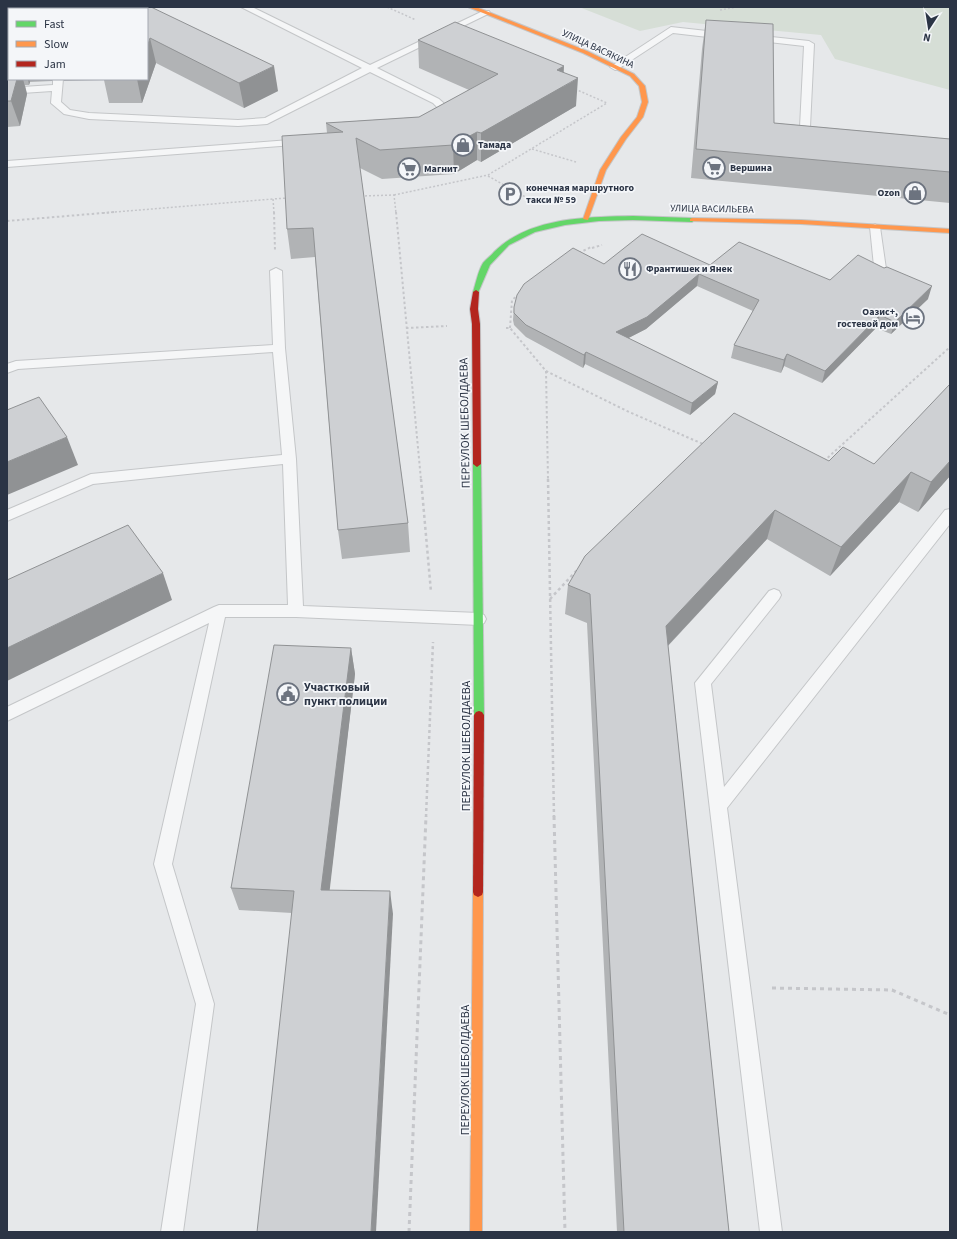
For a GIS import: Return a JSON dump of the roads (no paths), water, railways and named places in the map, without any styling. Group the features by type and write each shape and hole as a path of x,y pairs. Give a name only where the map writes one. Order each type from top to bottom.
{"street":[{"name":"УЛИЦА ВАСЯКИНА","path":"471,7 585,52 632,75 642,86 645,102 640,117 623,138 603,170 586,219"},
{"name":"УЛИЦА ВАСИЛЬЕВА","path":"486,263 500,247 524,234 586,219 801,222 950,231"},
{"name":"ПЕРЕУЛОК ШЕБОЛДАЕВА","path":"476,1232 479,619 476,324 474,309 478,281 486,263"}],"lane":[{"path":"245,7 368,69 436,101 443,107 442,114 423,129"},
{"path":"7,92 58,83 56,103 67,112 89,116 238,123 267,121 368,69 486,13"},
{"path":"615,67 671,30 809,44 805,127 812,139 825,144"},
{"path":"263,145 267,121"},
{"path":"7,164 310,142"},
{"path":"875,227 881,276"},
{"path":"276,271 280,348 290,459 296,611"},
{"path":"7,369 16,365 280,348"},
{"path":"7,516 91,479 290,459"},
{"path":"718,807 950,514"},
{"path":"771,1232 703,683 774,595"},
{"path":"7,714 219,611 296,611 479,619"},
{"path":"172,1232 205,1004 163,864 219,611"}],"place":[{"name":"Тамада","path":"463,145"},
{"name":"Вершина","path":"714,168"},
{"name":"Магнит","path":"409,169"},
{"name":"Ozon","path":"915,193"},
{"name":"конечная маршрутного такси № 59","path":"510,194"},
{"name":"Франтишек и Янек","path":"630,269"},
{"name":"Оазис+, гостевой дом","path":"913,318"},
{"name":"Участковый пункт полиции","path":"288,694"}]}
